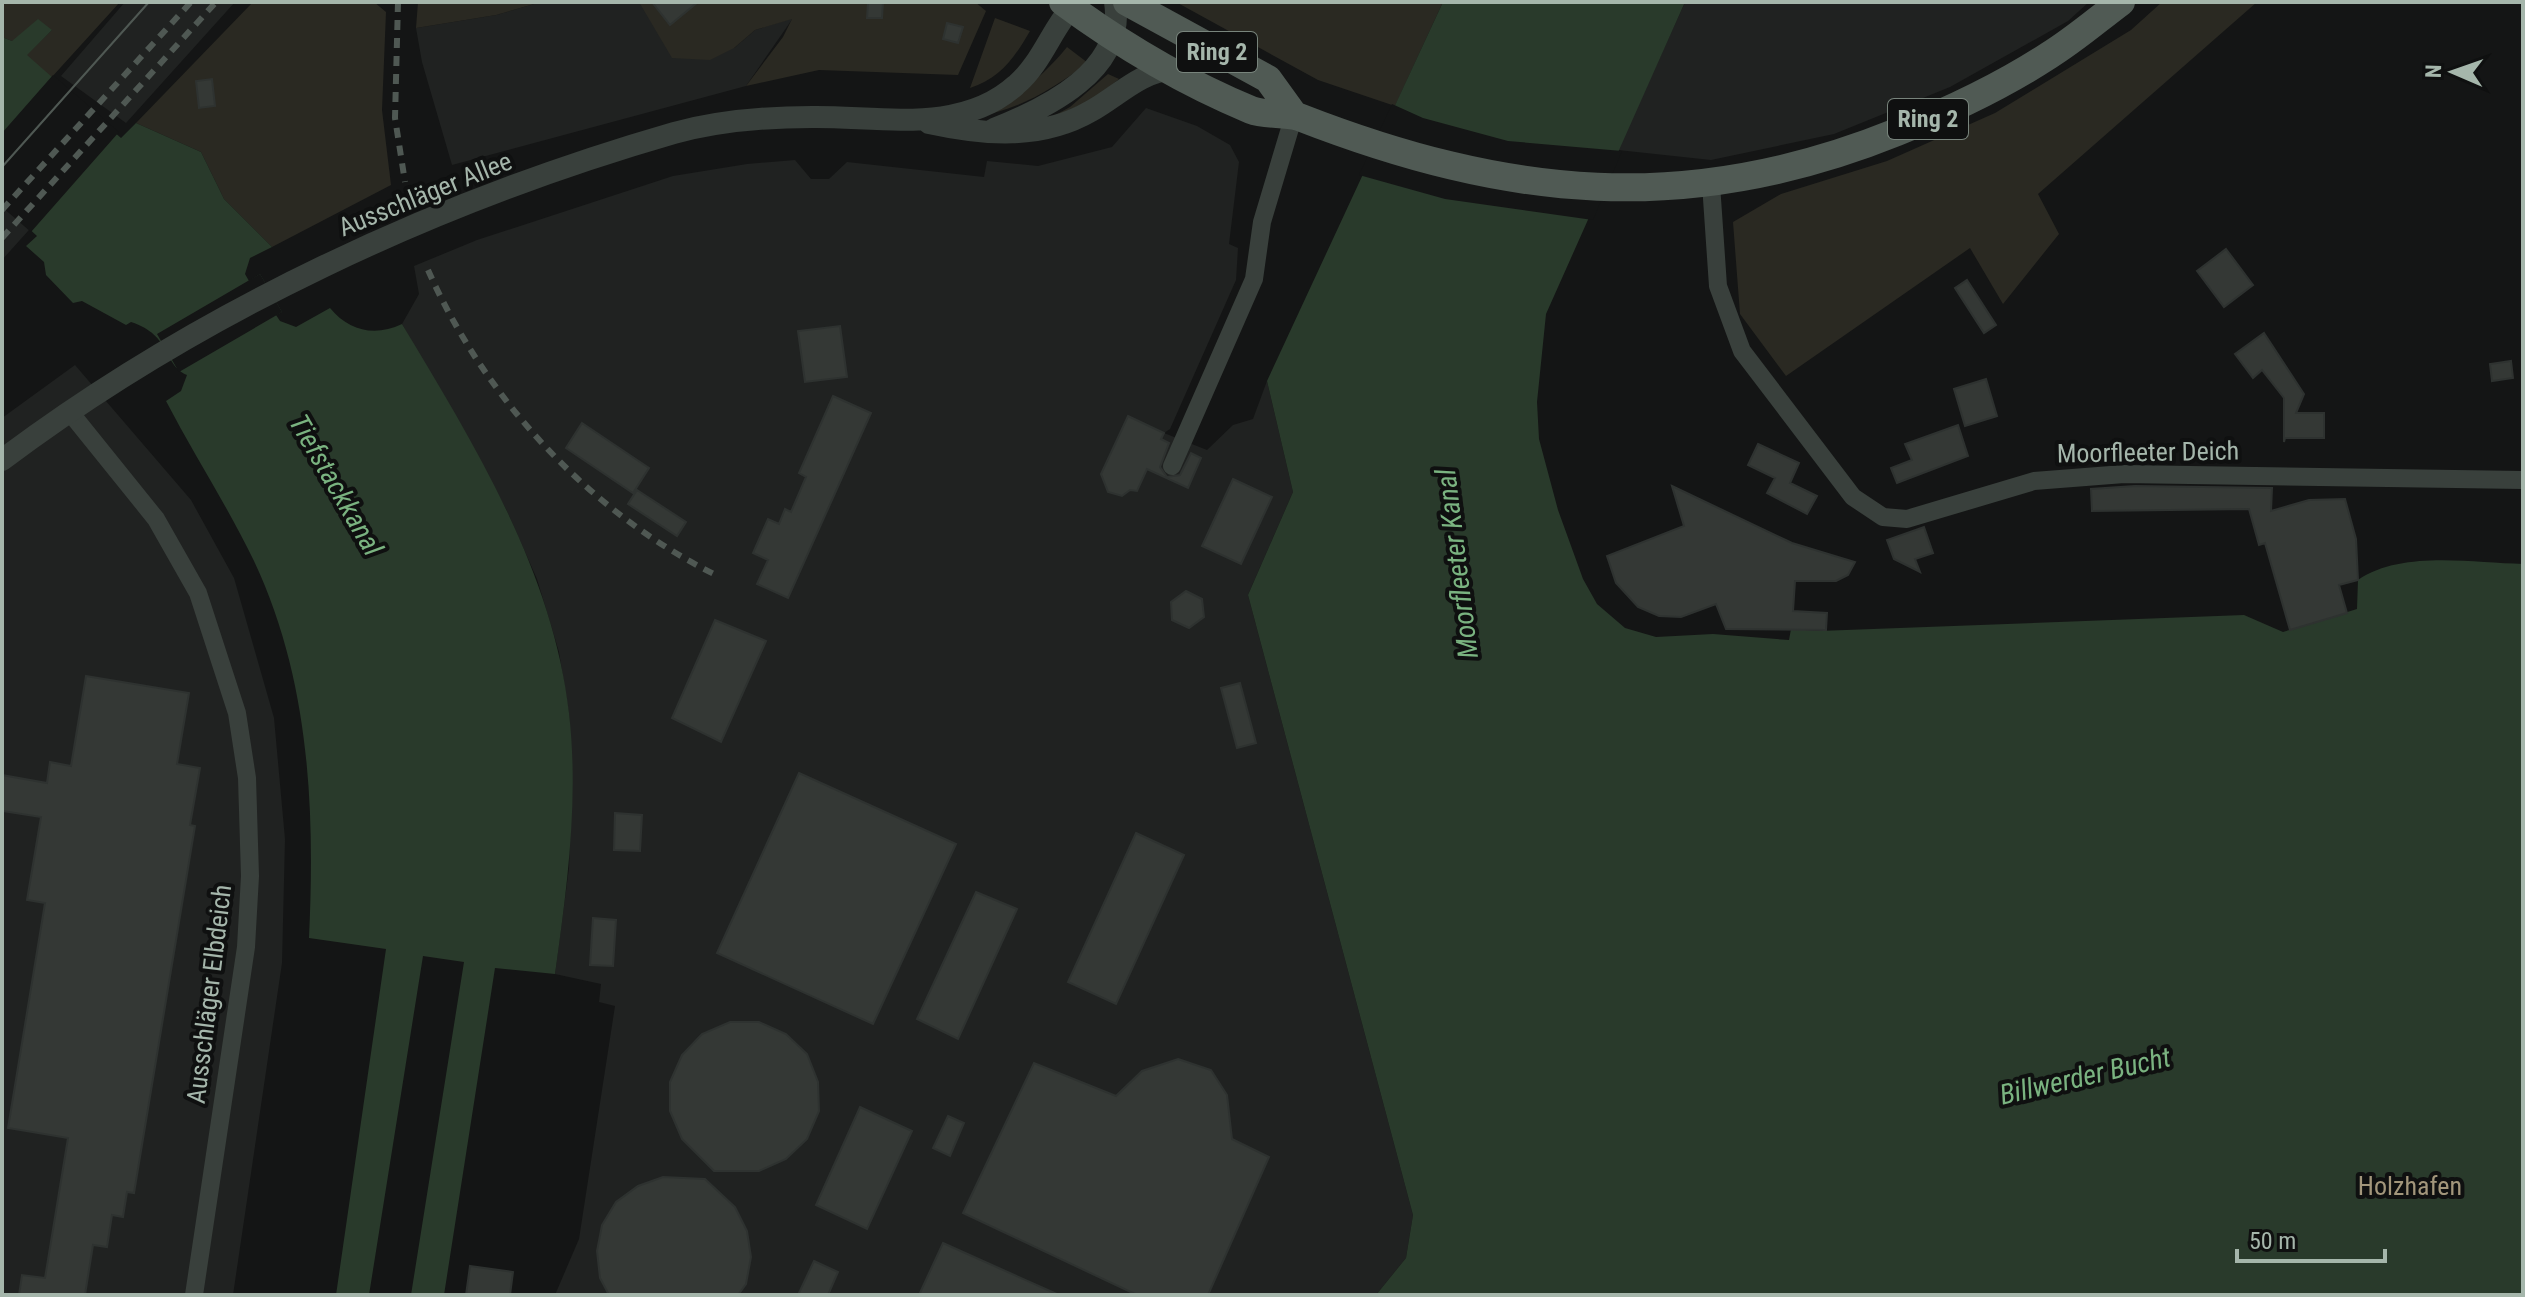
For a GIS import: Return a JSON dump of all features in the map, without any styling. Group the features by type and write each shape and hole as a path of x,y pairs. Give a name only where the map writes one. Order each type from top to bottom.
{"main road":[{"name":"Ring 2","path":"1127,2 1268,79 1294,115"},
{"name":"Ring 2","path":"1070,4 1114,37 1256,112 1294,115 1331,131 1407,155 1500,177 1575,185 1664,187 1711,184 1837,156 1945,113 2048,56 2121,2"}],"street":[{"path":"989,131 1027,114 1074,85 1102,60 1114,37 1115,2"},
{"name":"Ausschläger Allee","path":"916,120 956,114 1016,86 1042,55 1070,4"},
{"name":"Ausschläger Allee","path":"2,460 69,411 270,293 424,220 513,186 676,132 788,117 916,120 989,131 1038,132 1066,123 1147,76 1172,69"},
{"path":"1172,466 1254,279 1262,222 1294,115"},
{"name":"Moorfleeter Deich","path":"1711,184 1718,286 1742,351 1853,497 1883,517 1907,519 2034,481 2124,474 2523,480"},
{"name":"Ausschläger Elbdeich","path":"69,411 156,519 198,593 237,713 245,765 250,876 246,947 194,1295"}],"shaded area":[{"path":"2,2 120,2 51,78 26,55 52,30 12,41 2,37"},
{"path":"125,2 235,2 126,123 61,76"},
{"path":"253,2 374,2 386,12 382,110 391,185 272,247 224,199 201,152 136,123"},
{"path":"418,2 541,2 496,15 416,28"},
{"path":"541,2 639,2 645,8 734,48 755,30 793,18 746,86 452,165 422,62 416,28 496,15"},
{"path":"639,2 975,2 986,11 958,75 819,70 746,86 783,37 792,19 755,30 734,48 710,60 672,58"},
{"path":"1176,2 1443,2 1395,106 1318,80"},
{"path":"1685,2 2089,2 2068,21 1950,87 1834,134 1711,160 1618,150"},
{"path":"2162,2 2257,2 2038,194 2059,234 2003,304 1970,248 1786,376 1740,314 1733,222 1781,194 1887,161 1995,113 2131,30"},
{"path":"995,18 1030,31 1006,66 990,79 970,88"},
{"path":"1067,47 1088,63 1035,97 976,117 1026,87"},
{"path":"1108,74 1119,79 1095,99 1050,118 1070,107"},
{"path":"1146,108 1197,126 1230,145 1239,162 1229,244 1238,248 1236,280 1170,429 1164,433 1207,450 1233,425 1253,419 1267,381 1293,492 1248,595 1413,1215 1406,1258 1376,1295 555,1295 579,1239 615,1006 599,1002 601,984 555,974 569,868 572,786 569,714 559,652 537,579 506,509 402,324 419,294 414,266 477,240 673,176 747,164 795,160 811,179 829,179 847,162 984,177 987,161 1038,166 1112,147"},
{"path":"2,190 37,221 2,260"},
{"path":"75,365 191,500 234,578 274,718 285,839 282,963 233,1295 2,1295 2,418"}],"water":[{"path":"1443,2 1685,2 1546,314 1537,402 1539,439 1558,510 1583,579 1597,604 1625,628 1656,637 1713,634 1789,640 1791,629 1819,631 2244,615 2283,632 2357,609 2358,580 2395,565 2438,560 2523,564 2523,1295 1376,1295 1406,1258 1413,1215 1248,595 1293,492 1267,381"},
{"name":"Tiefstackkanal","path":"38,19 52,30 27,55 121,138 136,123 201,152 224,199 272,247 250,258 245,274 249,281 260,274 282,312 276,315 280,321 296,327 330,308 345,322 363,330 382,330 402,324 482,462 528,559 546,609 560,660 569,713 573,778 567,877 555,974 495,968 444,1295 411,1295 464,962 423,956 369,1295 336,1295 386,949 309,938 309,794 298,699 273,606 254,561 166,401 181,391 187,375 174,364 161,342 144,328 131,322 126,325 82,301 73,303 46,275 44,262 26,246 37,236 2,204 2,37 12,41"}],"pier":[{"path":"53,75 119,132 31,232 2,207 2,133"},
{"path":"1392,104 1423,118 1508,141 1622,151 1593,220 1445,199 1359,175"},
{"path":"260,274 282,312 179,372 157,334"}],"building":[{"path":"652,2 698,2 670,25"},
{"path":"868,2 883,2 882,18 867,18"},
{"path":"947,23 963,27 958,43 943,39"},
{"path":"212,79 215,106 199,108 196,81"},
{"path":"2226,249 2253,285 2224,307 2197,271"},
{"path":"1967,280 1996,325 1984,333 1955,288"},
{"path":"840,326 847,377 805,382 798,331"},
{"path":"2264,333 2304,394 2296,413 2324,413 2324,438 2285,438 2284,442 2284,398 2262,370 2253,378 2235,354"},
{"path":"2511,361 2513,378 2492,381 2490,364"},
{"path":"1986,379 1997,416 1965,426 1954,389"},
{"path":"833,396 871,413 788,598 757,584 768,560 753,553 768,519 779,524 785,509 791,512 806,477 799,473"},
{"path":"1128,416 1164,433 1161,439 1169,443 1160,467 1167,477 1180,475 1191,453 1201,458 1188,488 1147,469 1137,491 1130,490 1122,496 1108,492 1101,474"},
{"path":"582,423 649,468 633,493 566,448"},
{"path":"1958,425 1968,456 1897,483 1891,468 1912,460 1905,444"},
{"path":"1758,444 1799,463 1790,483 1817,496 1807,514 1767,493 1775,478 1748,465"},
{"path":"1233,479 1272,497 1241,564 1202,546"},
{"path":"1672,486 1792,543 1855,562 1848,575 1836,581 1795,581 1793,611 1827,613 1826,630 1726,629 1716,604 1681,617 1659,616 1638,607 1616,583 1607,556 1684,526"},
{"path":"2135,486 2272,488 2271,511 2309,500 2345,499 2356,539 2358,580 2339,585 2347,613 2290,630 2265,543 2259,545 2249,509 2092,511 2091,489"},
{"path":"637,490 686,522 677,536 628,504"},
{"path":"1924,527 1933,553 1915,559 1920,572 1894,559 1887,540"},
{"path":"1186,591 1202,599 1204,617 1189,628 1172,620 1171,602"},
{"path":"715,620 766,641 721,742 672,718"},
{"path":"86,676 189,693 177,764 200,768 190,825 195,826 134,1193 127,1192 123,1217 112,1215 107,1247 93,1245 85,1295 19,1295 22,1275 45,1278 68,1138 8,1128 45,903 27,900 41,817 2,811 2,775 47,783 50,762 71,766"},
{"path":"1240,683 1256,743 1237,748 1221,688"},
{"path":"799,773 956,844 873,1024 717,953"},
{"path":"615,813 642,815 640,851 614,850"},
{"path":"1136,833 1184,855 1116,1004 1068,982"},
{"path":"976,892 1017,909 958,1039 917,1019"},
{"path":"593,918 616,920 613,966 590,965"},
{"path":"730,1022 759,1022 786,1034 807,1054 818,1082 819,1111 807,1139 786,1159 759,1171 714,1171 682,1139 670,1111 670,1082 682,1055 702,1034"},
{"path":"1178,1059 1211,1070 1227,1095 1232,1139 1269,1157 1208,1295 1137,1295 963,1213 1034,1063 1116,1096 1142,1071"},
{"path":"860,1107 912,1131 867,1229 816,1205"},
{"path":"948,1116 964,1123 950,1156 933,1148"},
{"path":"663,1177 705,1179 735,1207 747,1231 751,1257 746,1284 738,1295 609,1295 600,1278 597,1251 602,1225 616,1202 638,1186"},
{"path":"943,1243 1059,1295 919,1295"},
{"path":"814,1261 838,1272 828,1295 798,1295"},
{"path":"470,1266 513,1272 510,1295 466,1295"}],"tram line":[{"path":"2,167 149,2"}],"railway":[{"path":"2,210 191,2"},
{"path":"2,238 216,2"},
{"path":"398,2 395,118 405,182"},
{"path":"428,270 451,317 479,362 510,406 545,446 583,484 624,518 714,574"}],"water label":[{"name":"Moorfleeter Kanal","path":"1457,564"},
{"name":"Billwerder Bucht","path":"2085,1076"}],"park label":[{"name":"Holzhafen","path":"2410,1186"}]}
